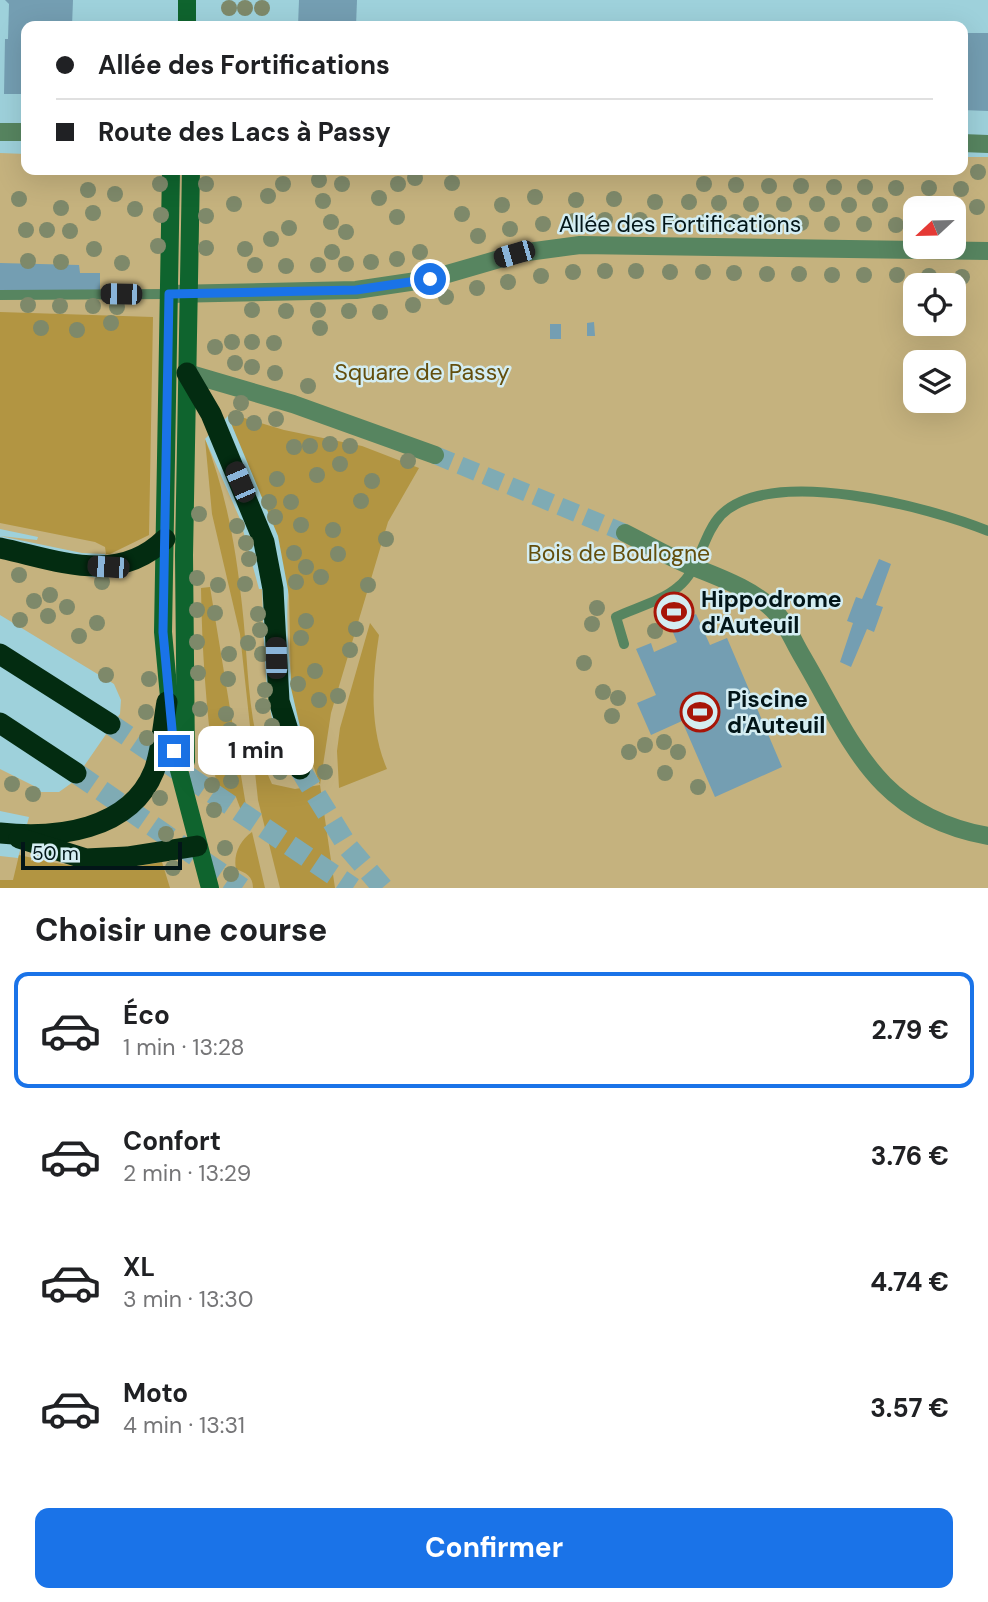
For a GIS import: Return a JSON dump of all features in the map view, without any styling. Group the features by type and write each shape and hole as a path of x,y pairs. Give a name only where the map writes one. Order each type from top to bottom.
{"highway":[{"path":"187,373 211,414 264,542 273,589 279,701 300,769"},
{"path":"0,548 82,565 108,567 135,562 164,538"},
{"path":"0,654 110,724"},
{"path":"3,834 85,829 120,812 144,787 154,770 167,702"},
{"path":"0,723 76,773 0,742"},
{"path":"3,834 86,859 127,857 197,846"}],"main road":[{"path":"187,0 187,21"},
{"path":"171,175 178,294 187,373 187,807"},
{"path":"190,175 178,294 164,538 163,632 167,702 174,751 210,888"}],"street":[{"path":"0,132 21,132"},
{"path":"968,143 988,144"},
{"name":"Allée des Fortifications","path":"178,294 356,290 430,279 520,253 580,245 988,251"},
{"path":"187,373 293,404 435,455"},
{"path":"625,533 693,566 708,570 777,614 852,747 873,775 897,797 930,816 988,836"}],"lane":[{"name":"Allée des Fortifications","path":"0,295 178,294"},
{"path":"624,645 616,617 679,587 693,566 707,533 723,513 744,500 786,491 839,493 904,505 988,531"}],"green space":[{"name":"Bois de Boulogne","path":"0,153 21,154 21,175 968,175 968,157 988,157 988,888 0,888 0,856 18,858 29,817 0,811 0,769 36,787 36,792 59,792 73,782 120,714 121,700 114,684 0,615 0,558 107,580 105,554 82,553 0,536 37,540 38,537 0,529","holes":["228,416 247,454 276,527 287,573 291,678 299,721 312,763 291,773 282,752 270,707 262,589 259,589 240,519 205,439"]}],"shaded area":[{"path":"0,312 153,317 149,535 106,554 105,547 95,542 0,523"},
{"path":"231,414 284,430 362,446 419,468 388,522 331,713 320,785 301,731 291,688 289,595 278,536 228,416"},
{"path":"205,439 219,479 237,562 253,719 264,763 272,784 295,789 320,785 335,888 280,888 258,800 240,634 212,514"},
{"path":"210,587 247,812 242,813 236,797 217,788 204,663 201,588"},
{"path":"370,623 379,635 375,669 375,720 377,737 387,769 339,788 337,751 340,728"},
{"path":"252,832 265,888 253,888 248,876 236,869 238,848"},
{"path":"19,855 57,863 106,868 162,862 170,888 0,888 0,880 13,880"}],"building":[{"path":"5,0 73,0 72,21 21,21 21,94 4,94 9,4"},
{"path":"299,0 357,0 356,21 298,21"},
{"path":"968,33 988,33 988,111 968,110"},
{"path":"0,263 79,265 80,273 100,273 100,292 0,290"},
{"path":"594,322 595,336 587,336 587,323"},
{"path":"550,324 561,324 561,339 550,339"},
{"path":"879,559 891,564 876,605 883,607 874,632 867,629 851,667 840,662 853,623 847,621 856,597 862,599"},
{"name":"Piscine d'Auteuil","path":"696,614 710,645 727,638 782,767 715,797 682,721 651,735 637,703 656,695 636,649 651,643 654,652 677,642 670,625"}],"tunnel":[{"path":"435,455 625,533"},
{"path":"110,724 353,888"},
{"path":"300,769 348,847 383,888"},
{"path":"76,773 242,888"}],"place":[{"name":"Hippodrome d'Auteuil","path":"674,612"},
{"name":"Piscine d'Auteuil","path":"700,712"}],"route":[{"path":"174,751 167,702 163,632 169,294 356,290 430,279"}],"park label":[{"name":"Square de Passy","path":"422,372"}]}
